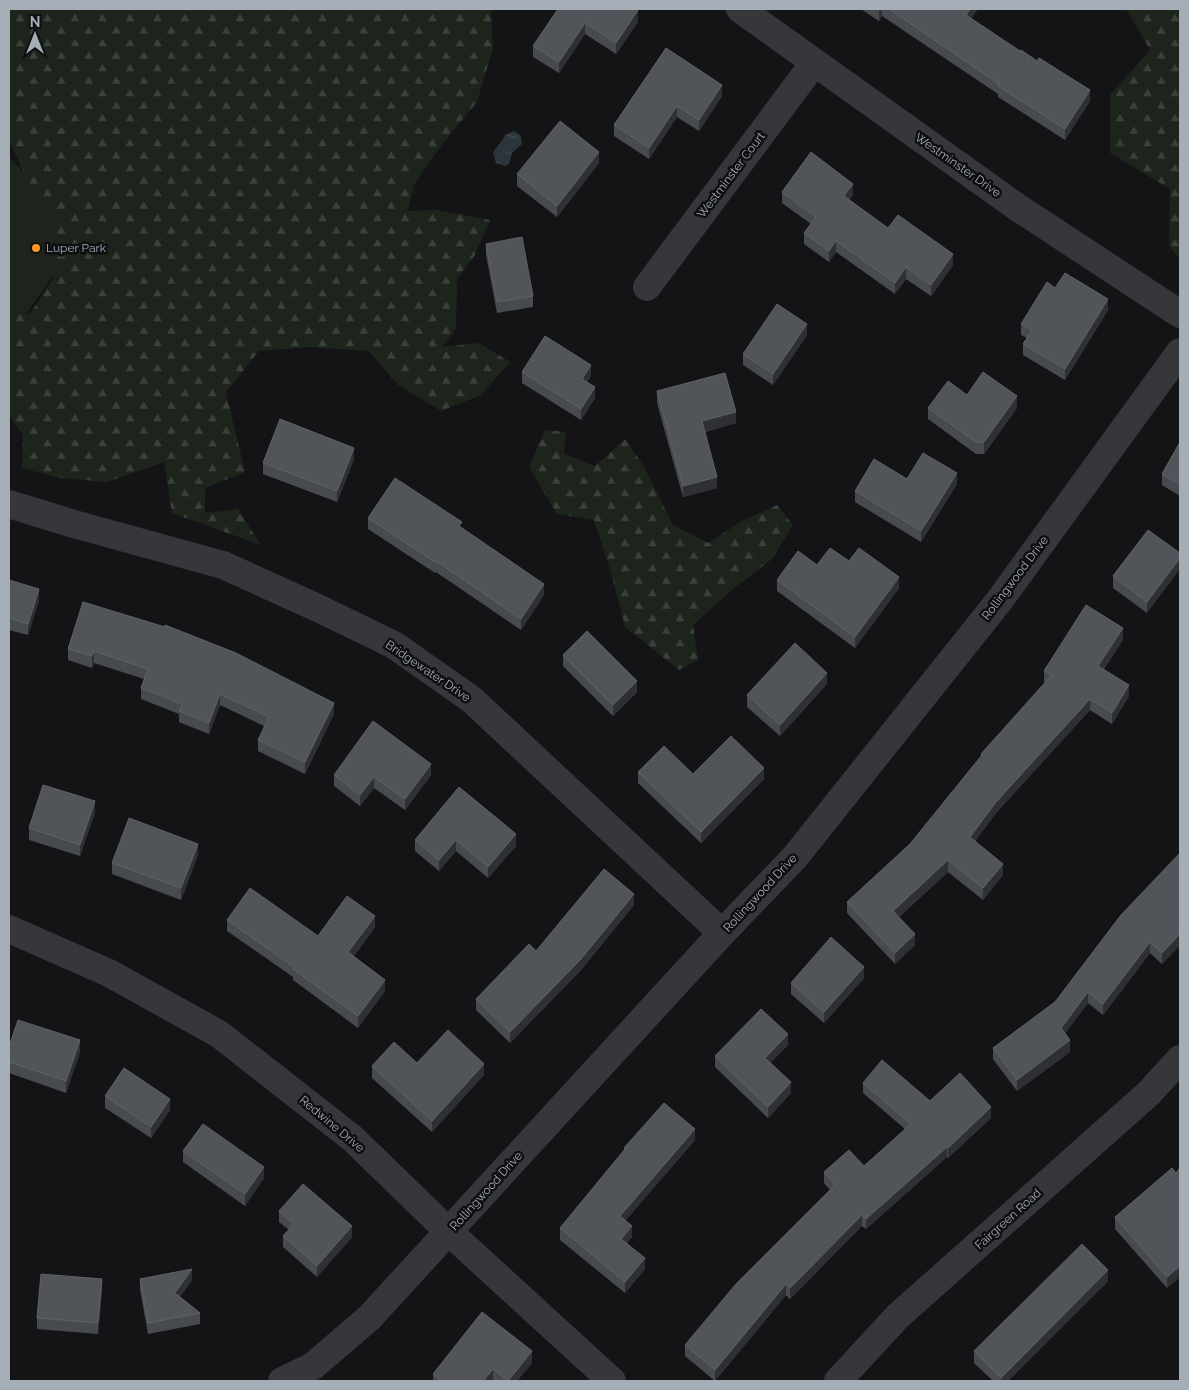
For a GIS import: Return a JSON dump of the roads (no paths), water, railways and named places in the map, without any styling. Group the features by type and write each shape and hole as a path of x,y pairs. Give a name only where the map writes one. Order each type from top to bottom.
{"street":[{"name":"Westminster Drive","path":"740,9 1017,207 1180,314"},
{"name":"Westminster Court","path":"647,287 814,63"},
{"name":"Rollingwood Drive","path":"282,1381 313,1366 369,1318 450,1232 722,933 795,857 999,602 1180,352"},
{"name":"Bridgewater Drive","path":"9,504 223,565 320,608 394,645 471,699 722,933"},
{"name":"Redwine Drive","path":"9,929 109,973 219,1034 352,1138 450,1232 612,1381"},
{"name":"Fairgreen Road","path":"838,1381 898,1316 1149,1093 1180,1060"}],"water":[{"path":"514,131 521,136 522,144 512,153 509,164 505,166 496,163 493,153 505,135"}],"place":[{"name":"Luper Park","path":"36,248"}]}
